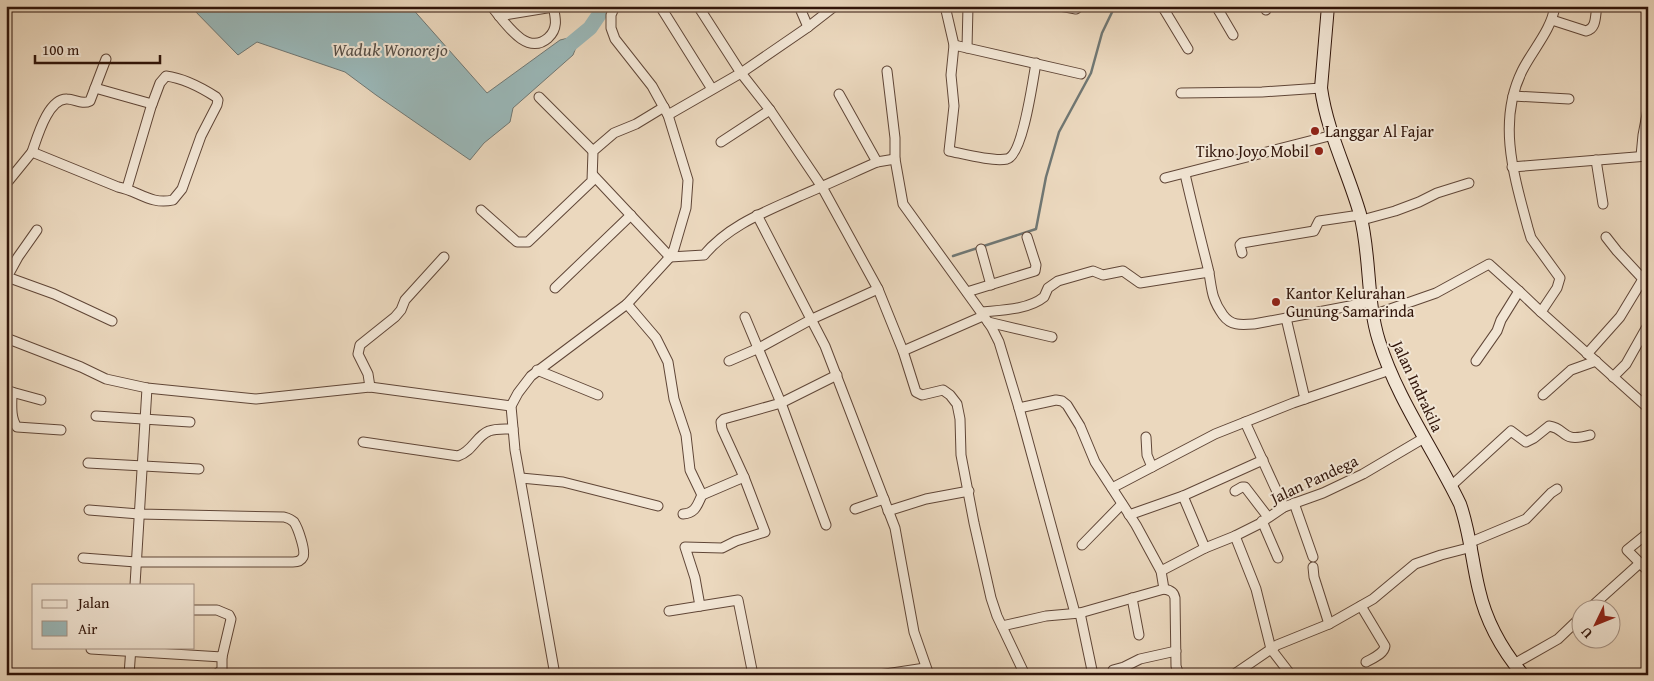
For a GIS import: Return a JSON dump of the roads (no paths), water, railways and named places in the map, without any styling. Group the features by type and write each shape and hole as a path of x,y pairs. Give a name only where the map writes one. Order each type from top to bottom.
{"street":[{"path":"492,7 499,16 523,40 531,44 541,44 551,35 557,24 553,6 499,16"},
{"path":"555,675 520,478 511,406 518,393 537,370 627,304 670,257 686,208 688,180 666,111 652,86 615,38 611,28 611,15 615,6"},
{"path":"660,6 712,89"},
{"path":"698,6 741,72 770,110 822,187 878,289 903,351 916,392 922,395 943,390 956,402 960,419 961,455 991,598 1025,675"},
{"path":"798,6 808,27"},
{"path":"593,151 614,133 712,89 741,72 808,27 835,6"},
{"path":"945,6 954,45 952,75 954,106 949,151 983,158 1007,159 1012,156 1023,132 1036,63"},
{"path":"967,48 968,6"},
{"path":"1060,6 1076,9 1080,6"},
{"path":"1162,6 1188,49"},
{"path":"1216,6 1233,35"},
{"name":"Jalan Indrakila","path":"1328,6 1321,88 1324,107 1361,218 1372,308 1379,342 1390,370 1424,438 1451,486 1466,521 1484,608 1503,647 1523,675"},
{"path":"1541,312 1557,288 1560,278 1531,238 1512,167 1508,126 1511,102 1522,71 1552,20 1555,6"},
{"path":"1552,20 1590,30 1594,27 1597,6"},
{"path":"954,45 1081,74"},
{"path":"6,184 32,152 51,108 64,99 88,102 106,59"},
{"path":"887,71 895,138 895,158 902,204 984,316 999,342 1078,613 1093,675"},
{"path":"32,152 127,188 152,201 170,201 175,199 182,189 201,136 218,103 216,97 189,83 166,76 160,83 152,104 127,188"},
{"path":"95,88 152,104"},
{"path":"1181,93 1262,92 1321,88"},
{"path":"839,94 877,162"},
{"path":"1513,96 1569,100"},
{"path":"481,210 517,242 528,242 591,183 593,151 539,97"},
{"path":"1512,167 1645,156 1648,109"},
{"path":"721,142 770,110"},
{"path":"1166,178 1333,136"},
{"path":"670,257 704,255 715,242 731,229 757,215 877,162 895,158"},
{"path":"1596,160 1603,204"},
{"path":"1185,174 1209,272 1211,292 1223,316 1233,324 1254,324 1286,318 1372,308 1436,293 1488,264 1648,408"},
{"path":"593,175 670,257"},
{"path":"1242,253 1240,245 1242,243 1314,231 1317,229 1319,221 1361,218 1395,211 1437,193 1468,184"},
{"path":"555,288 631,215"},
{"path":"757,215 812,319 837,375 895,528 914,632 927,671 879,675"},
{"path":"37,230 7,277 54,294 112,320"},
{"path":"966,292 1035,271 1036,265 1027,237"},
{"path":"1587,354 1620,317 1645,281 1606,237"},
{"path":"981,249 991,285"},
{"path":"370,386 368,374 358,354 360,345 396,317 405,300 444,257"},
{"path":"903,351 984,316 1035,302 1044,297 1051,284 1093,271 1103,275 1123,271 1140,283 1209,272"},
{"path":"729,361 759,348 812,319 878,289"},
{"path":"1476,361 1497,331 1501,320 1519,291"},
{"path":"627,304 656,338 668,362 674,399 686,435 690,470 702,495"},
{"path":"984,316 1052,337"},
{"path":"745,317 781,403 826,525"},
{"path":"1286,318 1305,400"},
{"path":"1613,377 1626,364 1648,325"},
{"path":"6,338 81,367 106,379 147,388 256,399 370,386 511,406"},
{"path":"1543,395 1571,370 1596,361"},
{"path":"537,370 598,395"},
{"path":"1112,488 1215,434 1390,370"},
{"path":"700,606 695,578 685,547 722,548 736,541 765,532 744,477 722,429 721,422 724,419 781,403 837,375"},
{"path":"135,584 147,388"},
{"path":"41,400 9,391 14,425 16,427 60,430"},
{"path":"1019,408 1056,400 1067,405 1080,426 1095,462 1129,515 1161,571 1164,589"},
{"path":"96,416 190,422"},
{"path":"1245,422 1284,507"},
{"path":"1451,486 1512,431 1526,442 1548,426 1553,426 1567,436 1577,439 1590,435"},
{"path":"363,442 458,456 466,453 482,435 491,430 513,429"},
{"path":"1146,437 1146,455 1152,467"},
{"name":"Jalan Pandega","path":"1161,571 1205,548 1235,536 1265,520 1284,507 1323,494 1363,474 1424,438"},
{"path":"1129,515 1183,496 1263,460"},
{"path":"88,463 199,469"},
{"path":"683,514 694,510 702,495 744,477"},
{"path":"520,478 563,482 658,506"},
{"path":"1235,491 1242,487 1245,488 1265,520 1278,558"},
{"path":"1233,675 1277,644 1329,624 1373,599 1415,564 1471,545 1526,519 1557,489"},
{"path":"888,511 926,499 969,491"},
{"path":"1183,496 1205,548"},
{"path":"855,509 884,499"},
{"path":"1294,503 1313,557"},
{"path":"1082,545 1122,504"},
{"path":"83,558 136,562 293,562 302,559 304,550 296,524 284,517 139,514 89,510"},
{"path":"1648,533 1628,550 1648,571"},
{"path":"1235,536 1256,590 1271,649 1291,675"},
{"path":"1601,598 1640,563"},
{"path":"1313,567 1314,577 1329,624"},
{"path":"1002,626 1046,616 1078,613 1164,589 1169,590 1175,598 1176,666 1179,675"},
{"path":"1132,598 1139,635"},
{"path":"669,611 738,600 753,675"},
{"path":"1361,606 1385,646 1381,653 1366,662"},
{"path":"195,610 217,610 229,615 231,619 222,657 222,670 215,675"},
{"path":"1514,664 1558,639 1572,626"},
{"path":"91,650 131,650 222,657"},
{"path":"129,675 131,650"},
{"path":"1113,670 1124,667 1140,658 1176,652"}],"water":[{"name":"Waduk Wonorejo","path":"190,6 410,6 487,93 560,40 581,35 573,55 513,108 510,122 484,143 470,160 345,72 257,42 238,55"}],"waterway":[{"path":"567,47 590,28 605,6"},
{"path":"953,256 1036,229 1046,177 1059,132 1091,73 1102,33 1115,6"}],"place":[{"name":"Langgar Al Fajar","path":"1315,131"},
{"name":"Tikno Joyo Mobil","path":"1319,151"},
{"name":"Kantor Kelurahan Gunung Samarinda","path":"1276,302"}]}
